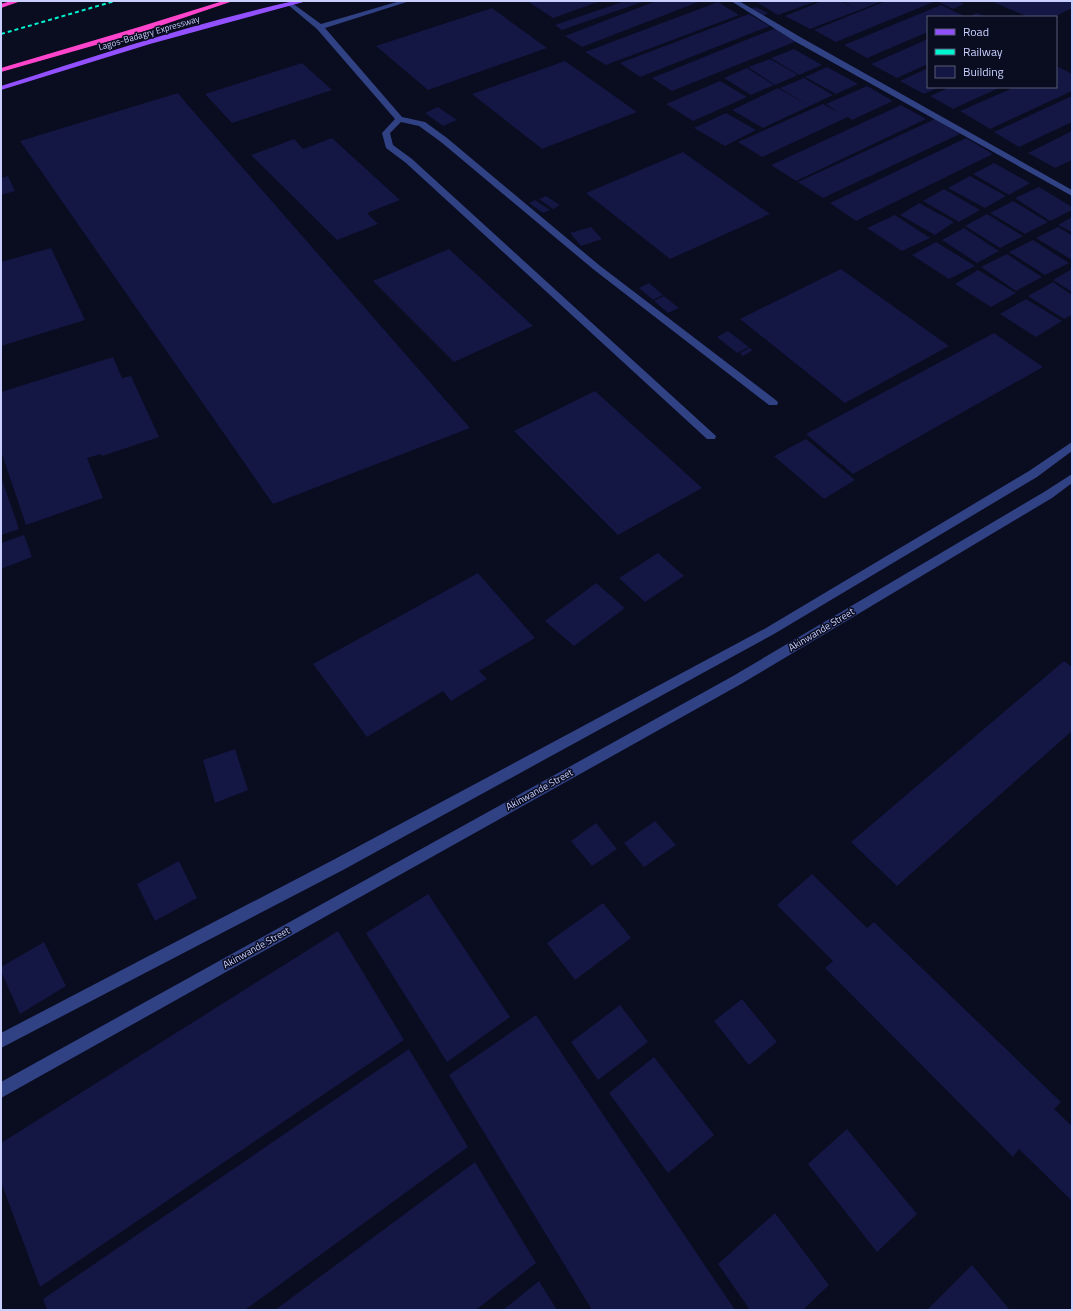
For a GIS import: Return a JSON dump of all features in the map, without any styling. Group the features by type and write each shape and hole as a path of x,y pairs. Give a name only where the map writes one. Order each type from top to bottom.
{"highway":[{"path":"1,6 18,1"},
{"name":"Lagos-Badagry Expressway","path":"1,70 142,29 230,1"}],"main road":[{"name":"Lagos-Badagry Expressway","path":"1,88 147,42 263,10 304,1"}],"street":[{"path":"320,27 407,1"},
{"path":"734,1 806,44 1072,193"},
{"path":"290,4 320,27 398,119 422,124 444,140 596,267 773,403"},
{"path":"398,119 386,133 389,146 409,161 711,436"},
{"path":"1,1041 345,861 770,631 1033,474 1072,446"},
{"name":"Akinwande Street","path":"1,1090 737,680 1048,495 1072,478"}],"building":[{"path":"527,1 601,1 553,18"},
{"path":"625,1 645,1 562,30 555,25"},
{"path":"656,1 701,1 582,47 565,36"},
{"path":"755,1 817,1 778,15"},
{"path":"822,1 841,1 854,8 843,1 883,1 810,29 785,16"},
{"path":"886,1 936,1 836,42 814,30"},
{"path":"958,1 964,4 953,9 939,2"},
{"path":"991,1 1072,1 1072,8 1056,16 1026,16"},
{"path":"718,2 739,15 606,65 585,52"},
{"path":"941,5 964,16 927,16 927,32 867,58 844,45"},
{"path":"756,7 768,13 762,16 750,9"},
{"path":"492,8 547,48 428,90 376,46"},
{"path":"977,13 984,16 970,16"},
{"path":"749,14 770,26 640,77 620,63"},
{"path":"776,28 797,41 672,91 652,78"},
{"path":"927,39 927,64 897,78 871,64"},
{"path":"794,49 822,65 799,75 771,58"},
{"path":"770,59 798,75 775,85 748,67"},
{"path":"565,61 637,112 542,149 472,94"},
{"path":"302,63 332,90 232,123 205,94"},
{"path":"827,67 858,84 836,94 805,77"},
{"path":"1059,67 1072,74 1072,91 990,129 960,111 1013,88 1057,88 1057,68"},
{"path":"747,68 774,85 751,95 724,78"},
{"path":"927,68 927,88 938,88 924,94 900,81"},
{"path":"804,78 833,95 763,128 732,110 778,88 808,105 780,88"},
{"path":"720,81 747,97 693,121 666,104"},
{"path":"867,86 893,101 852,120 848,117 762,157 738,142 823,104 839,113 826,104"},
{"path":"948,88 999,88 953,109 930,96"},
{"path":"178,93 470,428 273,504 20,141"},
{"path":"1072,96 1072,122 1019,147 994,132"},
{"path":"901,105 926,119 796,181 771,165"},
{"path":"438,107 457,120 443,126 425,113"},
{"path":"726,113 756,130 725,146 694,128"},
{"path":"935,119 960,134 823,198 798,182"},
{"path":"1072,131 1072,160 1055,168 1028,153"},
{"path":"332,138 400,200 367,213 378,224 337,240 251,155 294,139 303,149"},
{"path":"966,138 993,154 856,221 830,203"},
{"path":"683,152 770,214 670,259 586,193"},
{"path":"994,163 1030,183 1009,195 973,174"},
{"path":"8,176 15,191 1,195 1,178"},
{"path":"970,176 1006,196 985,208 948,188"},
{"path":"1039,187 1072,207 1072,210 1050,221 1015,198"},
{"path":"944,189 980,210 959,222 923,201"},
{"path":"546,196 560,205 553,209 539,199"},
{"path":"535,200 550,210 543,213 529,203"},
{"path":"1013,201 1048,222 1025,234 990,213"},
{"path":"919,203 954,222 935,235 900,215"},
{"path":"987,214 1023,236 1000,248 965,226"},
{"path":"895,215 930,238 902,251 867,228"},
{"path":"1072,217 1072,232 1058,225"},
{"path":"591,227 602,239 581,246 570,233"},
{"path":"1058,227 1072,235 1072,260 1036,238"},
{"path":"964,228 999,251 977,263 942,240"},
{"path":"1033,240 1069,263 1045,275 1009,252"},
{"path":"936,242 975,266 949,279 912,255"},
{"path":"51,248 85,320 1,346 1,262"},
{"path":"449,249 533,326 454,362 373,281"},
{"path":"1007,254 1042,277 1016,291 981,267"},
{"path":"841,269 949,346 845,403 740,319"},
{"path":"1072,269 1072,292 1053,280"},
{"path":"978,270 1016,293 991,307 955,284"},
{"path":"1053,282 1072,295 1072,315 1064,319 1028,296"},
{"path":"649,283 663,295 653,300 639,288"},
{"path":"664,296 679,308 668,313 654,301"},
{"path":"1026,299 1062,321 1036,337 1000,314"},
{"path":"728,331 749,347 737,353 717,337"},
{"path":"994,333 1043,367 853,474 806,434"},
{"path":"749,348 753,350 743,356 740,353"},
{"path":"113,357 122,378 131,376 159,437 102,456 101,454 87,458 103,498 26,525 1,451 1,392"},
{"path":"595,391 702,488 618,535 514,431"},
{"path":"806,439 855,480 824,499 774,456"},
{"path":"1,477 19,529 1,535"},
{"path":"24,535 32,557 1,569 1,543"},
{"path":"658,553 684,576 645,602 619,578"},
{"path":"478,573 535,638 479,671 487,679 451,701 443,691 367,737 313,664"},
{"path":"596,583 625,608 574,646 545,621"},
{"path":"1064,661 1072,667 1072,731 897,886 851,842"},
{"path":"235,749 248,790 215,803 203,760"},
{"path":"655,821 676,845 644,867 624,843"},
{"path":"596,823 617,849 592,866 571,841"},
{"path":"179,861 197,898 155,921 137,884"},
{"path":"812,874 867,928 874,922 1061,1102 1054,1109 1072,1126 1072,1201 1019,1149 1013,1157 825,968 833,961 777,905"},
{"path":"428,894 510,1017 447,1062 366,933"},
{"path":"603,903 631,938 575,980 547,943"},
{"path":"338,931 404,1040 40,1287 1,1182 1,1143"},
{"path":"44,942 66,986 20,1014 1,971 1,967"},
{"path":"742,999 777,1042 749,1065 714,1021"},
{"path":"620,1005 648,1042 598,1080 571,1042"},
{"path":"536,1015 735,1310 592,1310 449,1075"},
{"path":"409,1049 468,1147 245,1310 47,1310 43,1299"},
{"path":"654,1057 714,1135 668,1173 609,1093"},
{"path":"847,1129 917,1214 877,1252 808,1164"},
{"path":"475,1162 536,1263 476,1310 275,1310"},
{"path":"775,1213 829,1285 803,1310 750,1310 718,1264"},
{"path":"972,1265 1010,1310 927,1310"},
{"path":"539,1281 557,1310 503,1310"}],"railway":[{"path":"1,34 115,1"}]}
